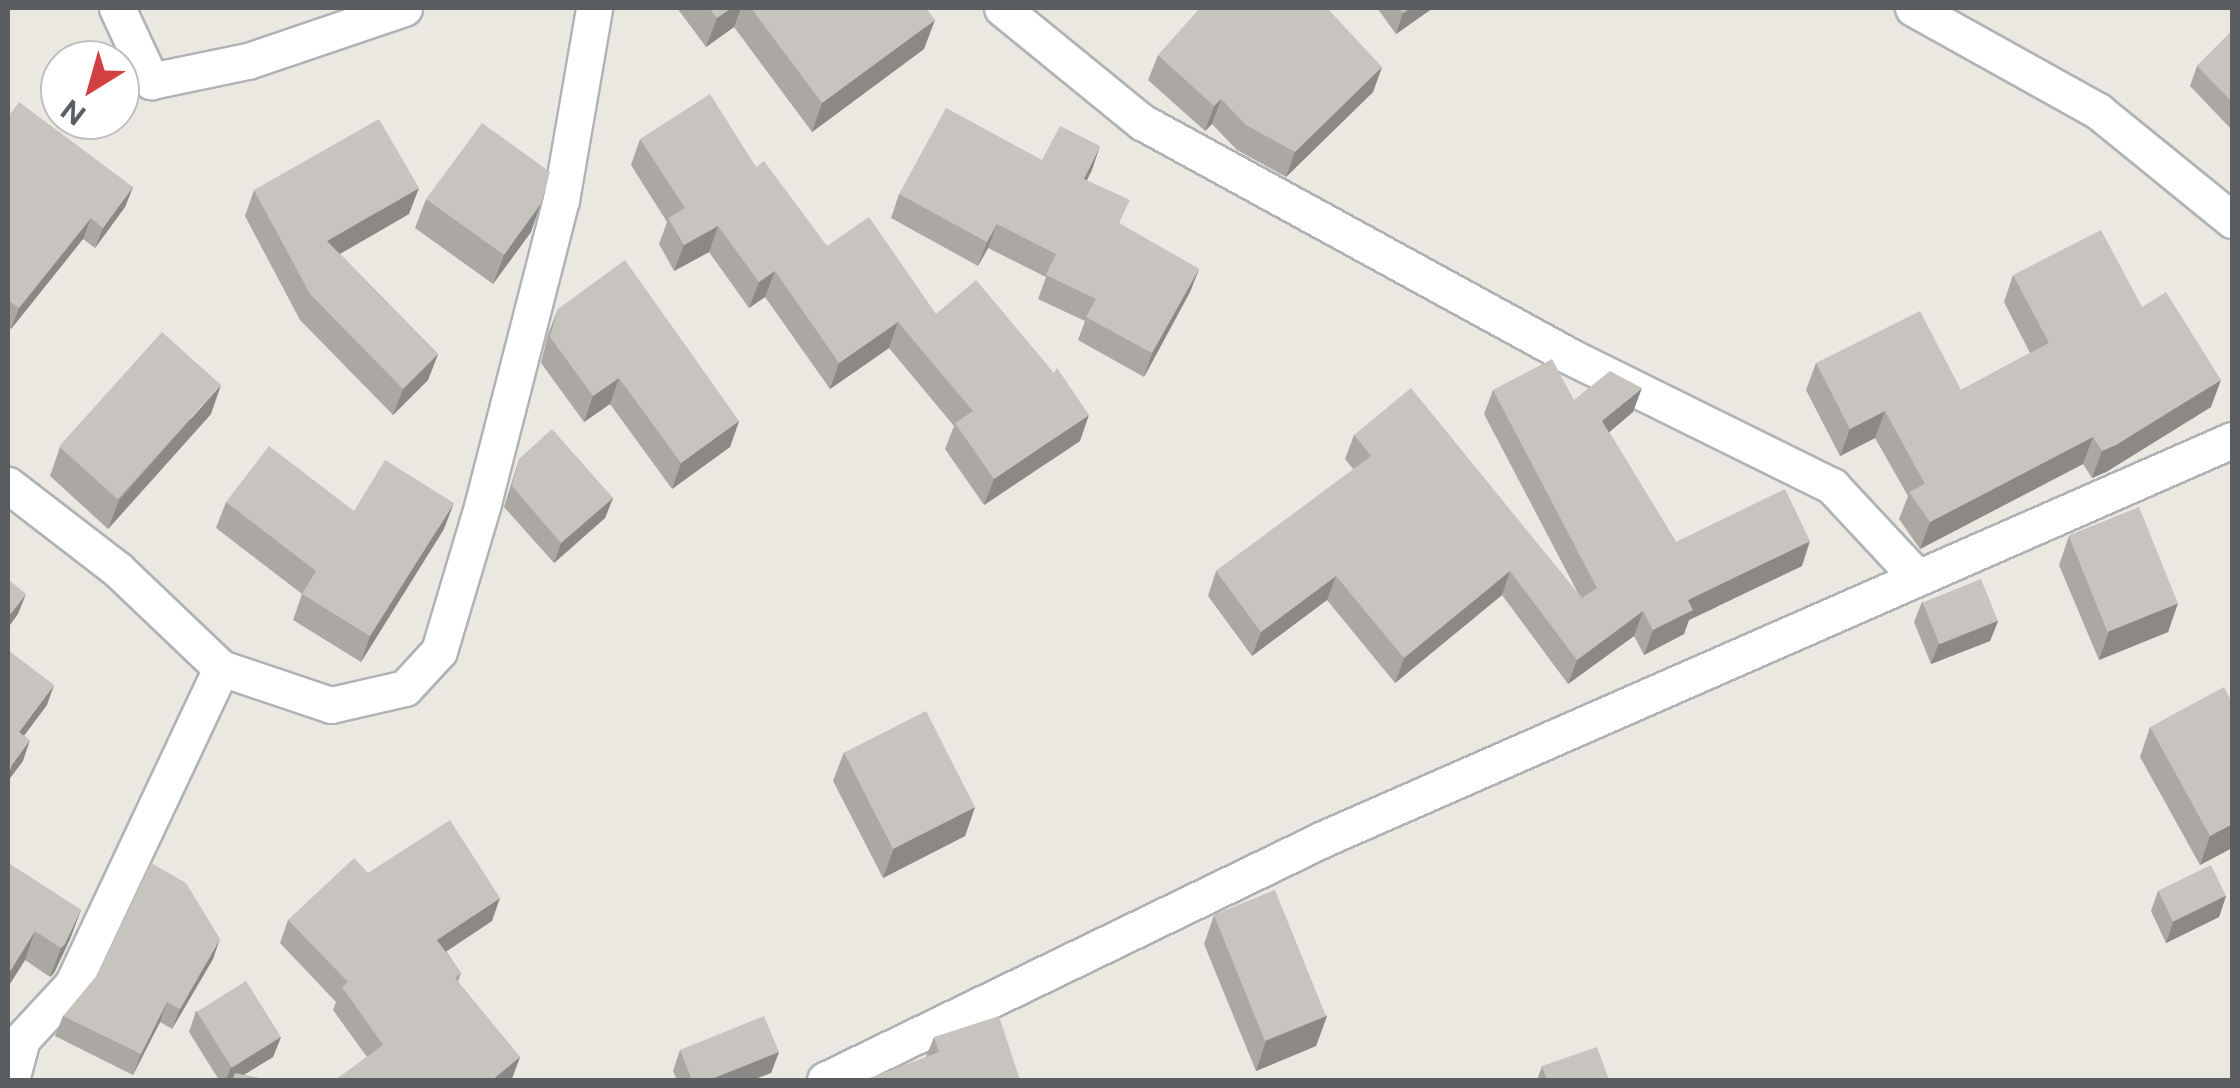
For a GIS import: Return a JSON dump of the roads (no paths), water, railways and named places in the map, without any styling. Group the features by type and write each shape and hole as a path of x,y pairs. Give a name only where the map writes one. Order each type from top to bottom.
{"street":[{"path":"117,8 151,82 248,61 404,8"},
{"path":"8,484 117,569 221,668 331,705 405,688 438,650 561,200 594,8"},
{"path":"1002,8 1142,122 1567,356 1832,486 1916,576"},
{"path":"1913,8 2098,111 2232,220"},
{"path":"825,1080 1324,839 2232,440"},
{"path":"10,1080 22,1039 72,985 221,668"}]}
